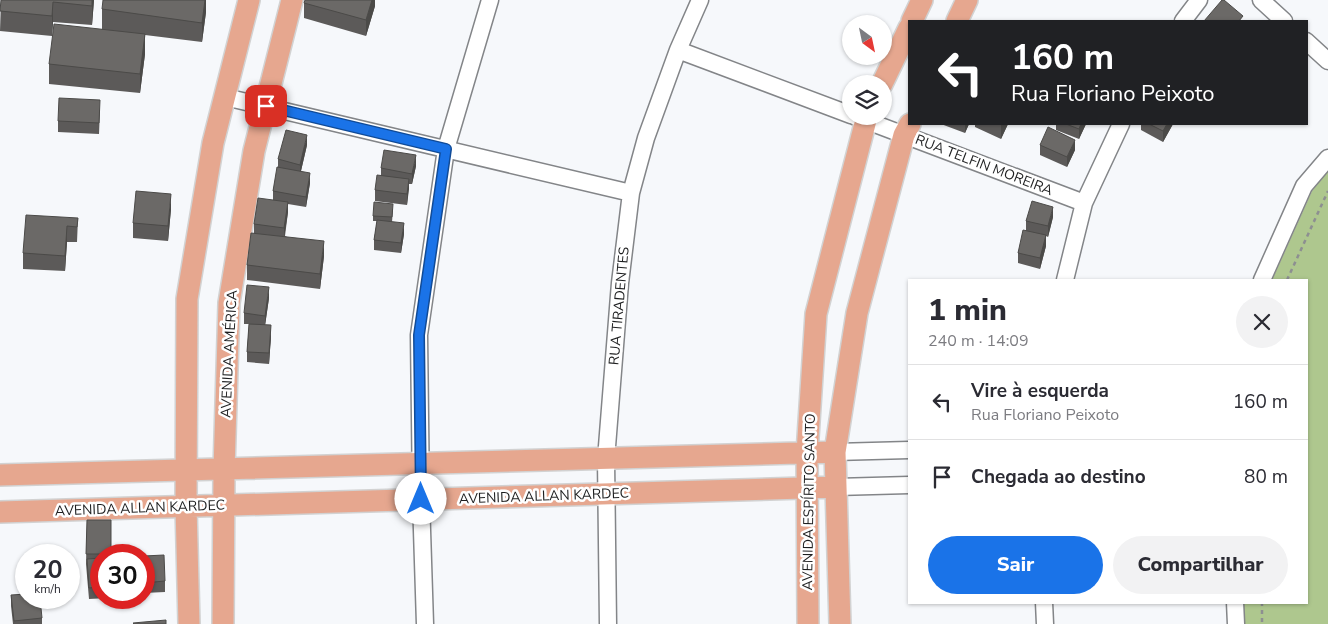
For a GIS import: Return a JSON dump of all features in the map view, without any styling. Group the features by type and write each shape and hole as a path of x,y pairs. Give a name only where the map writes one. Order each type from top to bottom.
{"main road":[{"path":"189,624 186,506 187,299 213,143 249,0"},
{"name":"AVENIDA AMÉRICA","path":"223,624 224,470 229,303 254,151 292,0"},
{"path":"912,20 922,0"},
{"path":"957,20 967,0"},
{"path":"886,75 908,30"},
{"name":"AVENIDA ESPÍRITO SANTO","path":"808,624 807,453 816,314 858,125"},
{"name":"AVENIDA ESPÍRITO SANTO","path":"840,624 835,452 857,313 907,129"},
{"path":"0,475 606,460 835,452"},
{"name":"AVENIDA ALLAN KARDEC","path":"0,512 836,488"}],"street":[{"path":"425,624 419,335 446,149 490,0"},
{"name":"RUA TIRADENTES","path":"608,624 606,460 620,284 631,193 646,138 678,50 700,0"},
{"path":"1184,20 1199,0"},
{"path":"1261,0 1283,20"},
{"path":"1308,43 1328,61"},
{"name":"RUA TELFIN MOREIRA","path":"678,50 842,110"},
{"path":"225,97 631,193"},
{"name":"RUA TELFIN MOREIRA","path":"891,125 907,129 1084,203"},
{"path":"1065,279 1084,203 1121,125"},
{"path":"1262,279 1304,186 1328,158"},
{"path":"835,452 908,450"},
{"name":"AVENIDA ALLAN KARDEC","path":"836,488 908,485"},
{"path":"1044,604 1045,624"},
{"path":"1235,604 1236,624"}],"path":[{"path":"1287,279 1328,191"},
{"path":"1262,604 1262,624"}],"green space":[{"path":"1328,171 1328,624 1242,624 1241,604 1308,604 1308,279 1272,279 1312,191"}],"building":[{"path":"1,0 92,0 92,6 53,2 52,16 0,11"},
{"path":"103,0 205,0 202,23 102,9"},
{"path":"305,0 372,0 366,20 304,3"},
{"path":"1222,0 1243,16 1240,20 1205,20"},
{"path":"54,24 145,34 140,74 49,64"},
{"path":"59,98 100,100 99,123 58,121"},
{"path":"1069,125 1081,125 1079,129"},
{"path":"1151,125 1166,125 1163,131"},
{"path":"1048,127 1075,140 1067,157 1040,145"},
{"path":"286,130 307,135 300,165 278,159"},
{"path":"384,150 416,155 412,174 381,168"},
{"path":"277,167 310,173 306,197 273,191"},
{"path":"377,175 409,179 407,194 375,190"},
{"path":"136,191 171,194 168,226 133,223"},
{"path":"258,198 288,202 284,228 254,224"},
{"path":"1032,201 1053,207 1048,226 1026,221"},
{"path":"374,202 393,204 392,217 373,216"},
{"path":"26,215 78,218 77,227 67,226 65,256 23,253"},
{"path":"377,220 404,223 401,243 374,240"},
{"path":"1023,230 1046,235 1040,258 1018,253"},
{"path":"251,233 324,241 320,274 247,265"},
{"path":"247,285 269,287 265,316 244,313"},
{"path":"249,324 271,325 269,353 247,352"},
{"path":"87,520 111,520 111,544 90,544 90,554 86,554"},
{"path":"155,555 164,555 165,581 155,582"},
{"path":"87,559 90,559 90,588 89,588"},
{"path":"11,595 15,595 15,609 41,609 42,618 14,621"},
{"path":"166,620 166,624 133,623"}],"route":[{"path":"266,106 446,149 419,335 421,499"}]}
